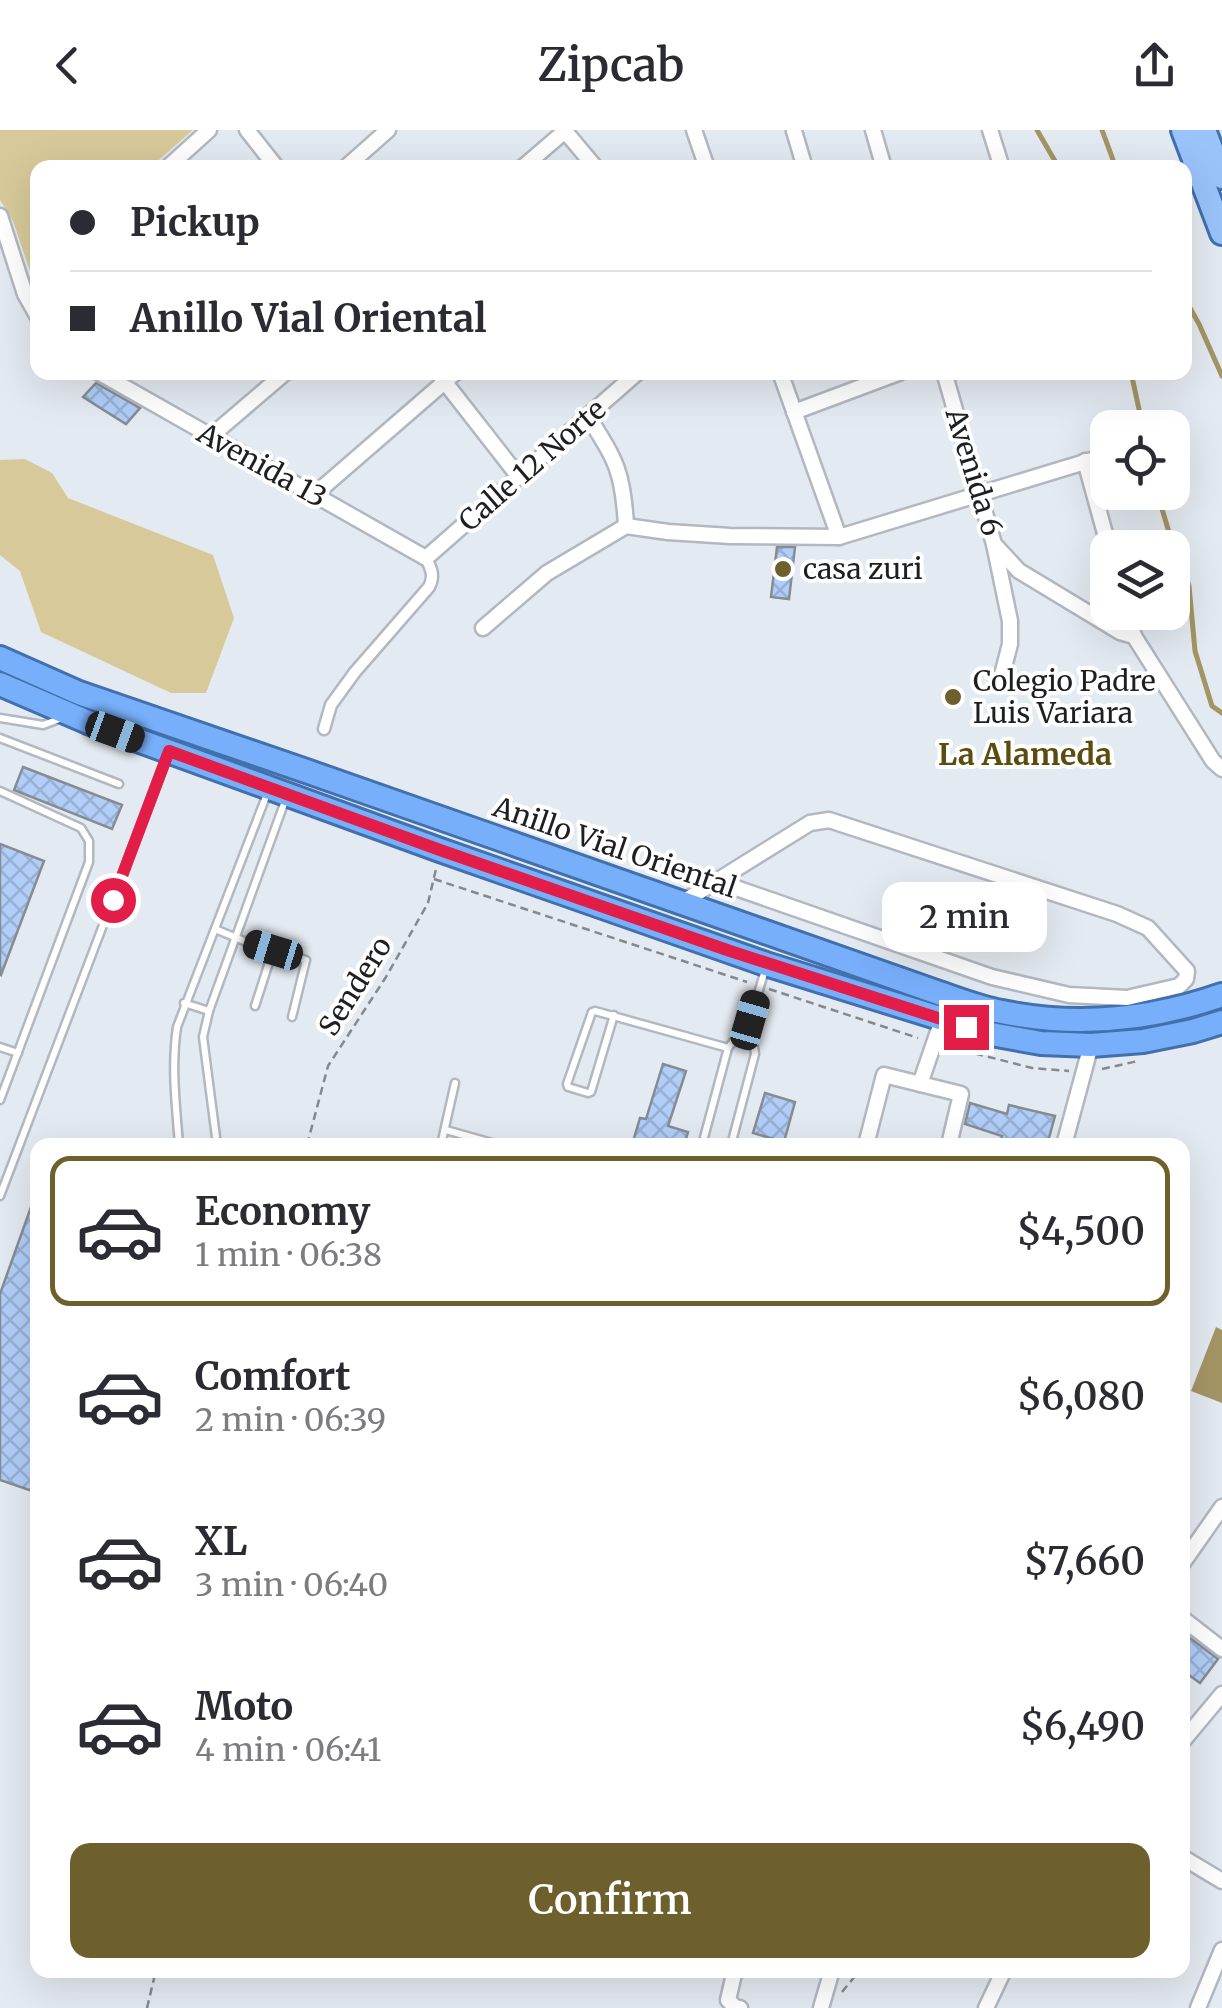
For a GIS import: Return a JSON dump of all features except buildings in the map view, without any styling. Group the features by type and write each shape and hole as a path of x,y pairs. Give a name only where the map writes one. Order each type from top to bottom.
{"highway":[{"name":"Anillo Vial Oriental","path":"0,658 79,694 1000,1012 1067,1021 1135,1018 1215,996"},
{"path":"0,684 70,714 440,850 763,975 1024,1040 1091,1045 1143,1041 1222,1022"}],"main road":[{"path":"1182,130 1222,233"},
{"path":"1204,130 1222,177"}],"street":[{"path":"176,160 208,130"},
{"path":"248,130 271,160"},
{"path":"364,160 388,130"},
{"path":"531,160 564,130 589,160"},
{"path":"694,130 704,160"},
{"path":"873,130 882,160"},
{"path":"990,130 999,160"},
{"path":"794,131 803,160"},
{"path":"0,216 30,303"},
{"path":"25,294 30,290"},
{"name":"Avenida 13","path":"115,380 426,558"},
{"path":"210,437 277,380"},
{"path":"314,495 442,380"},
{"path":"449,380 519,477"},
{"name":"Calle 12 Norte","path":"426,558 629,380"},
{"path":"783,380 838,538"},
{"path":"794,412 866,380"},
{"name":"Avenida 6","path":"946,380 994,544 1019,571 1120,632 1134,636"},
{"path":"588,416 617,462 624,488 626,526"},
{"path":"483,628 547,573 626,526 730,536 838,538 1090,460"},
{"path":"1085,462 1104,530"},
{"path":"994,544 1010,621 1010,644 1002,675"},
{"path":"324,729 331,705 354,672 430,587 433,578 426,558"},
{"path":"1132,630 1213,761 1222,768"},
{"path":"683,902 810,822 829,820 1117,914 1148,928 1187,971 1186,979 1179,986 1128,998 1069,996 992,977 716,882"},
{"path":"920,1084 942,1020"},
{"path":"1066,1138 1091,1045"},
{"path":"868,1138 884,1075 962,1094 951,1138"},
{"path":"1190,1553 1222,1507"},
{"path":"1190,1624 1222,1649"},
{"path":"1190,1733 1222,1695"},
{"path":"1190,1861 1222,1881"},
{"path":"1198,2008 1222,1950"},
{"path":"734,2004 735,1978"},
{"path":"821,2008 830,1978"},
{"path":"1000,1978 988,2004 1007,2008"}],"lane":[{"path":"0,718 43,725 70,714"},
{"path":"0,738 119,784"},
{"path":"0,1196 169,751"},
{"path":"0,791 81,828 89,841 89,862 0,1100"},
{"path":"178,1138 172,1055 176,1027 215,929 279,791"},
{"path":"216,1138 203,1037 279,791"},
{"path":"215,929 306,960 292,1017"},
{"path":"256,1006 273,950"},
{"path":"704,1138 728,1048 750,1020 763,975"},
{"path":"184,1003 209,1011"},
{"path":"614,1015 591,1092 568,1087 595,1010 614,1015 728,1048"},
{"path":"733,1138 755,1054 750,1020"},
{"path":"0,1047 18,1053"},
{"path":"443,1138 456,1083"},
{"path":"446,1130 474,1138"}],"path":[{"name":"Sendero","path":"309,1138 328,1066 386,977 428,902 440,850"},
{"path":"434,880 763,975 934,1044 1032,1068 1084,1073"},
{"path":"147,2008 154,1978"},
{"path":"840,1995 854,1978"}],"shaded area":[{"path":"0,130 193,130 159,160 30,160 30,271 13,221 0,200"},
{"path":"25,459 52,473 68,498 213,555 234,618 206,693 171,693 41,632 20,571 0,555 0,460"},
{"path":"1216,1327 1222,1330 1222,1403 1191,1391"}],"waterway":[{"path":"1037,130 1054,160"},
{"path":"1102,130 1113,160"},
{"path":"1192,312 1222,376"},
{"path":"1133,380 1139,410"},
{"path":"1162,510 1189,586 1195,651 1212,706 1222,713"}],"place":[{"name":"casa zuri","path":"783,569"},
{"name":"Colegio Padre Luis Variara","path":"953,697"}],"district":[{"name":"La Alameda","path":"1025,755"}],"route":[{"path":"113,900 169,751 766,964 966,1027"}]}
